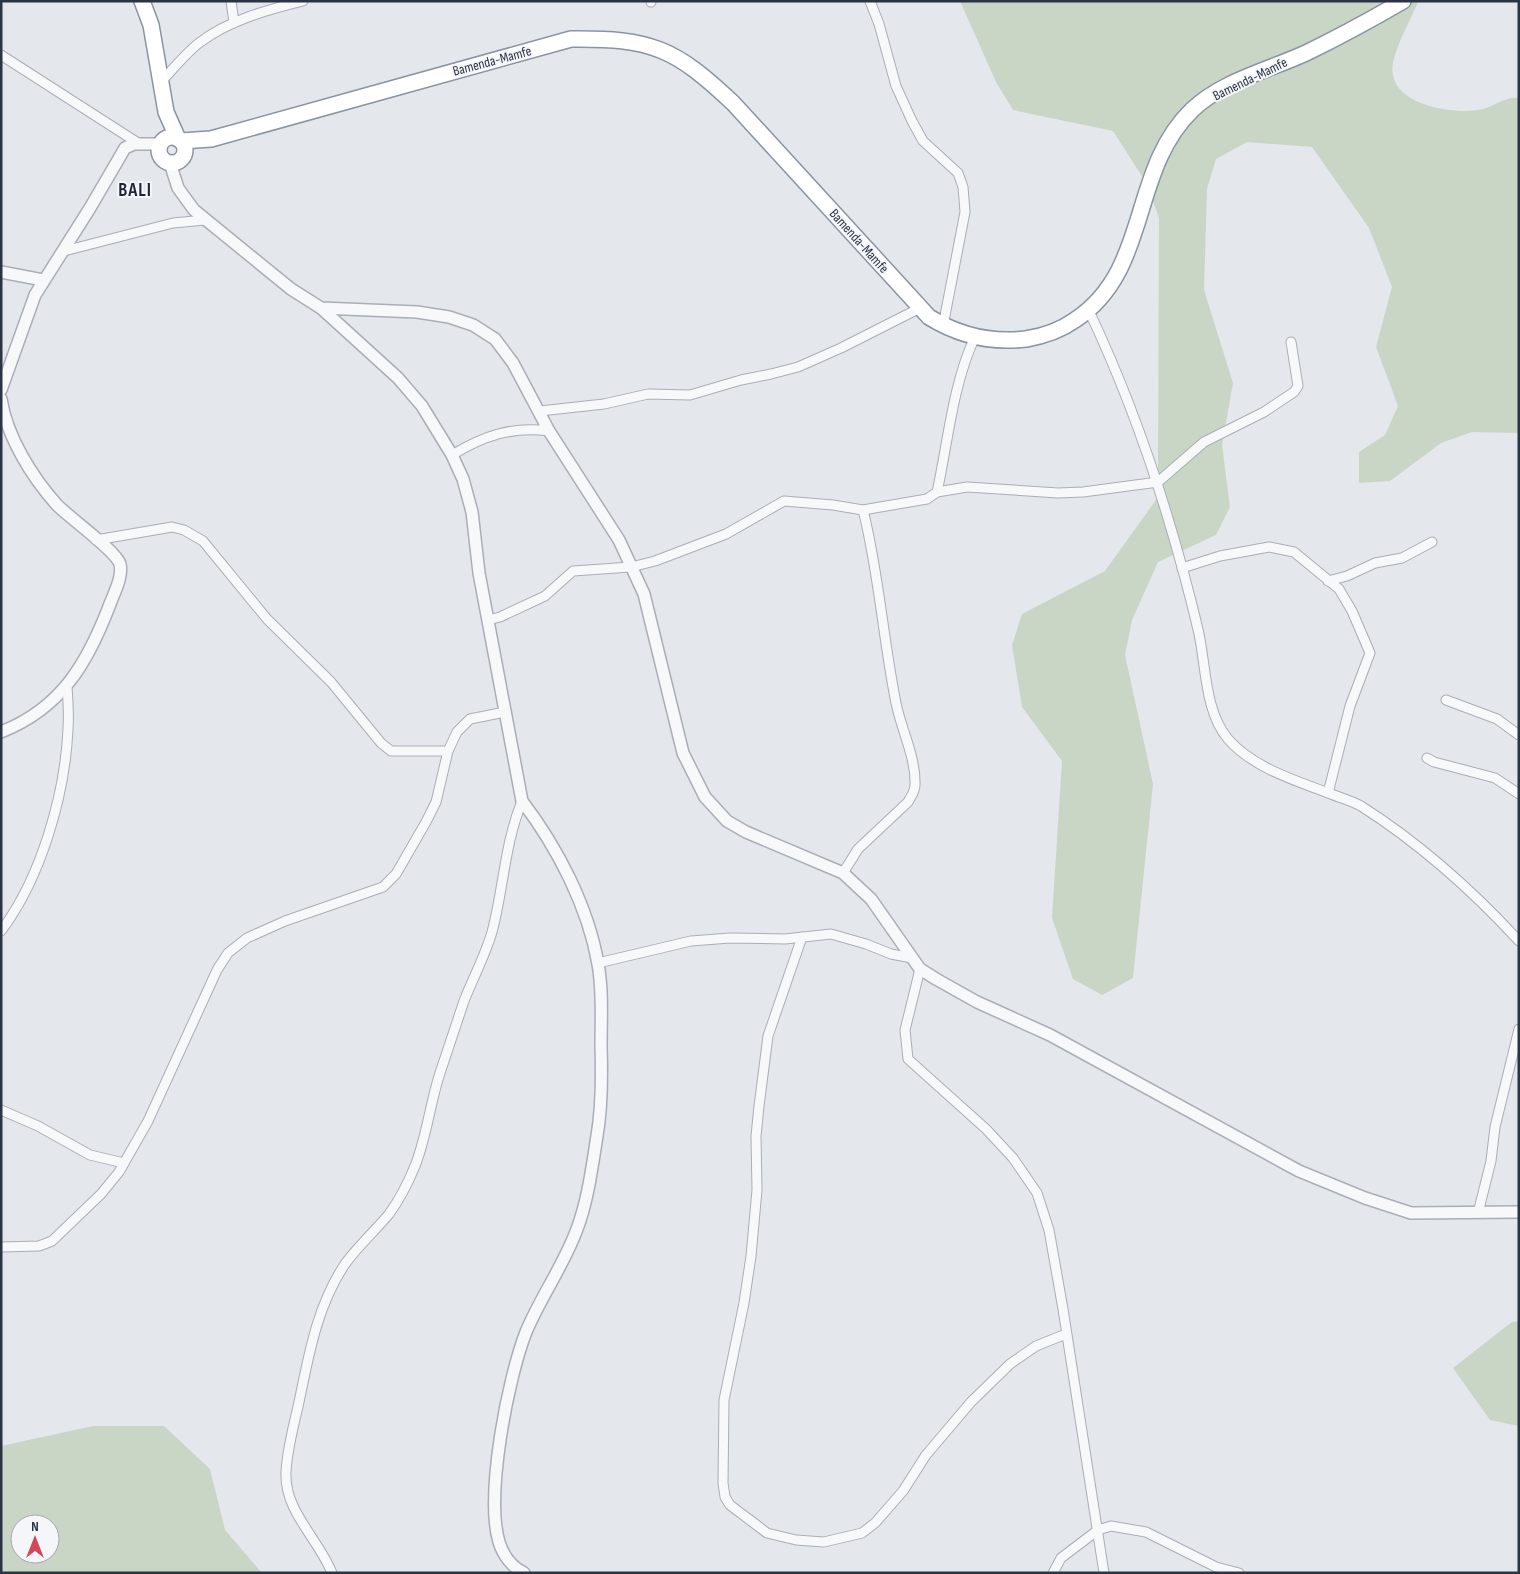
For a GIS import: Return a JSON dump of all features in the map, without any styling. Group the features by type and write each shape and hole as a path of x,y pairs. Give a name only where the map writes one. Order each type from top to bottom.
{"highway":[{"path":"142,1 151,25 173,144 159,154 170,163"},
{"name":"Bamenda-Mamfe","path":"170,163 181,160 173,144 211,139 571,39 615,38 668,52 685,62 719,90 920,308 943,326 975,337 1014,340 1034,338 1068,325 1089,311 1114,282 1132,242 1147,184 1158,160 1169,140 1198,105 1234,84 1308,52 1403,1"}],"street":[{"path":"231,1 234,23"},
{"path":"161,82 200,43 234,23 266,11 303,1"},
{"path":"870,1 879,24 896,86 912,121 923,141 958,173 963,187 965,212 943,326"},
{"path":"1,55 138,143"},
{"path":"1,390 28,314 43,280 64,251 124,148 129,144 138,143 173,144"},
{"path":"170,163 183,197 205,220 291,290 321,308 398,378 422,406 452,455 472,512 479,573 522,801 538,822 570,882 582,909 598,963 601,1002 600,1088 597,1134 584,1206 577,1229 538,1305 519,1352 508,1392 499,1454 496,1506 499,1542 506,1557 517,1569 524,1573"},
{"path":"64,251 173,223 205,220"},
{"path":"1,272 43,280"},
{"path":"321,308 417,312 450,317 473,324 495,339 522,377 549,431 604,515 644,594 678,738 694,778 706,797 727,821 746,832 843,873 872,899 903,941 920,969 977,1002 1058,1039 1299,1171 1365,1198 1410,1213 1519,1212"},
{"path":"540,412 604,404 648,394 690,394 798,367 841,348 920,308"},
{"path":"1089,311 1128,400 1158,482 1198,633 1211,700 1218,722 1228,738 1246,755 1286,777 1360,805 1432,857 1495,915 1519,941"},
{"path":"937,492 958,390 969,350 975,337"},
{"path":"488,620 500,617 545,596 573,571 631,567 654,560 726,534 784,501 833,504 864,510 927,499 937,492 967,487 1058,493 1083,492 1158,482 1204,442 1264,412 1294,392 1298,386 1291,342"},
{"path":"1,399 6,423 38,479 57,504 117,558 120,572 99,632 67,686 27,720 1,732"},
{"path":"452,455 479,439 506,431 549,431"},
{"path":"843,873 858,849 880,825 908,802 914,793 915,785 910,757 896,704 877,576 864,510"},
{"path":"96,540 172,527 184,530 203,541 267,619 331,682 381,743 390,751 448,751"},
{"path":"1328,581 1347,576 1375,563 1402,558 1432,542"},
{"path":"1182,568 1220,556 1269,547 1294,552 1339,589 1352,612 1370,653 1350,706 1328,793"},
{"path":"1,931 15,913 40,857 60,790 68,729 67,686"},
{"path":"1446,700 1496,719 1519,735"},
{"path":"1,1247 38,1246 52,1241 101,1194 124,1163 148,1121 217,970 228,953 247,938 285,921 383,887 396,874 436,802 448,751 456,732 470,719 505,712"},
{"path":"1427,758 1434,762 1495,778 1519,794"},
{"path":"332,1573 323,1552 297,1514 288,1497 286,1485 290,1444 315,1330 332,1284 347,1261 395,1206 416,1164 439,1075 464,1002 485,954 493,930 506,853 513,824 522,801"},
{"path":"598,963 691,941 802,937 832,934 891,954 912,958"},
{"path":"802,937 768,1036 759,1106 757,1190 751,1256 744,1303 724,1400 723,1483 725,1498 730,1506 766,1533 796,1540 824,1542 862,1533 875,1523 898,1497 926,1454 971,1402 1010,1364 1036,1346 1066,1334"},
{"path":"920,969 905,1030 908,1059 986,1129 1013,1158 1037,1193 1049,1230 1104,1573"},
{"path":"1478,1213 1485,1187 1497,1119 1519,1029"},
{"path":"1,1110 38,1126 90,1155 124,1163"},
{"path":"1053,1573 1061,1558 1098,1530 1111,1526 1146,1532 1216,1567 1239,1573"}],"green space":[{"path":"960,1 1417,1 1393,63 1393,77 1400,89 1410,98 1424,104 1456,111 1483,109 1505,100 1519,98 1519,433 1472,432 1441,443 1390,481 1359,483 1359,452 1385,435 1398,406 1376,347 1392,287 1369,228 1312,147 1247,142 1216,159 1207,189 1204,290 1233,383 1222,445 1230,507 1216,535 1158,562 1132,620 1125,655 1153,784 1133,978 1102,995 1073,979 1052,918 1062,761 1022,707 1012,645 1022,614 1105,571 1161,493 1158,482 1159,218 1147,184 1113,131 1013,110 996,82"},
{"path":"1519,1321 1519,1426 1490,1420 1453,1368 1512,1322"},
{"path":"93,1426 164,1426 210,1469 225,1530 262,1573 1,1573 1,1446"}],"district":[{"name":"BALI","path":"135,190"}]}
